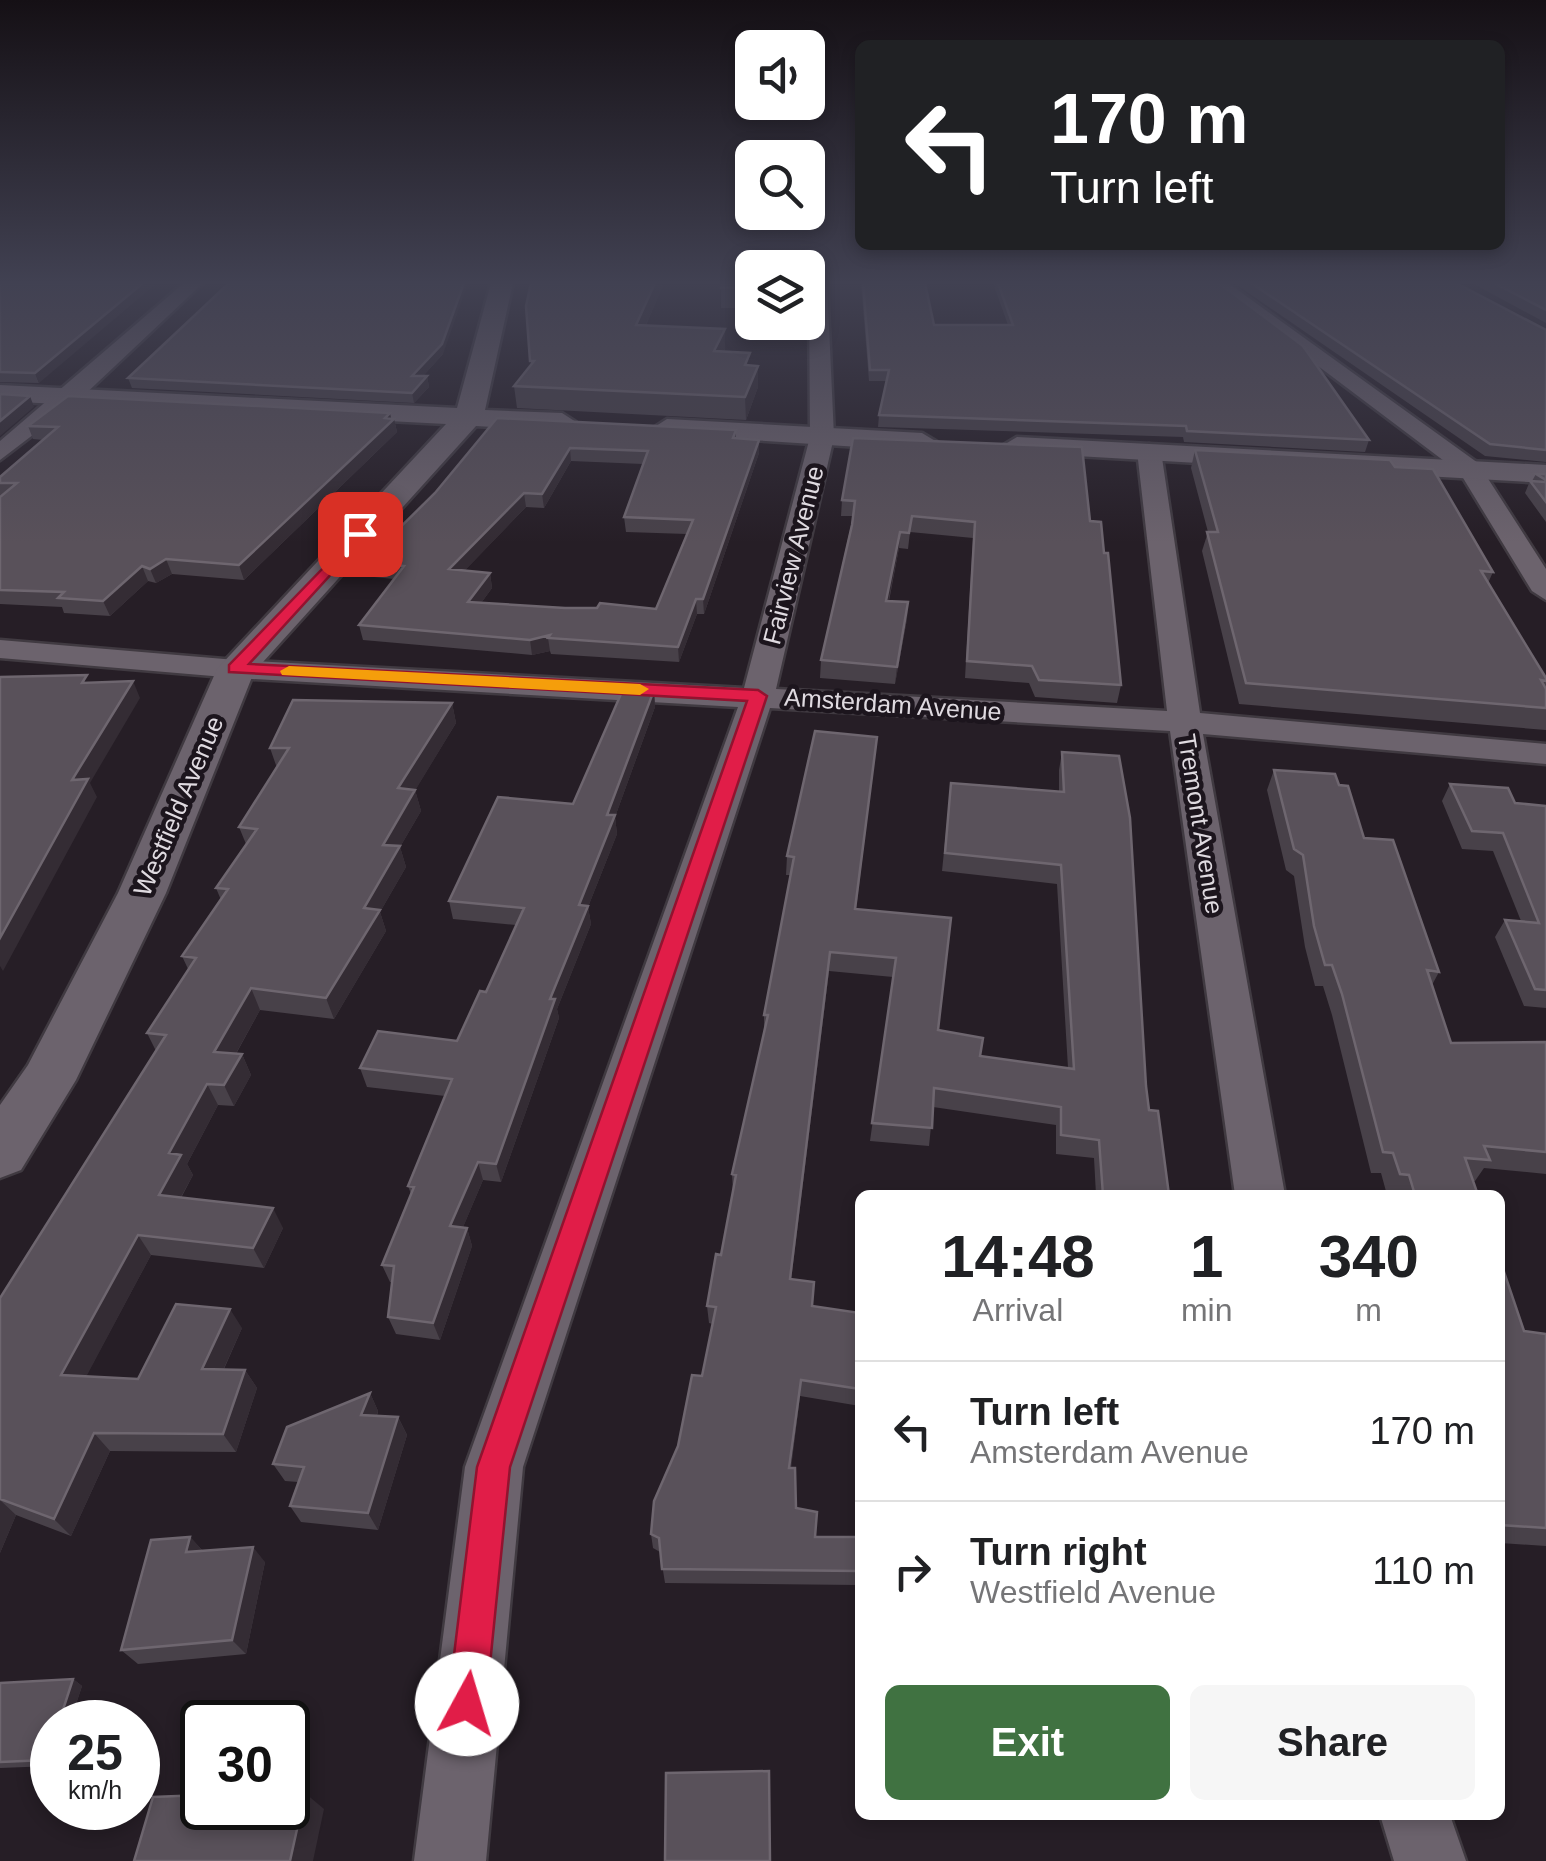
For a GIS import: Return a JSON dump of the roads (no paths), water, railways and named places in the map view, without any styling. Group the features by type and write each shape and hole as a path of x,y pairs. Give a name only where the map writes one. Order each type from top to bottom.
{"street":[{"path":"0,452 99,370"},
{"name":"Westfield Avenue","path":"0,1153 48,1080 142,893 236,668 469,417 481,370"},
{"name":"Fairview Avenue","path":"450,1861 494,1467 758,696 822,437 820,370"},
{"path":"1335,370 1469,468 1546,592"},
{"path":"0,393 586,424"},
{"path":"645,427 956,443"},
{"path":"995,444 1546,474"},
{"name":"Tremont Avenue","path":"1149,451 1185,722 1259,1190"},
{"name":"Amsterdam Avenue","path":"0,649 236,668 1185,722 1546,754"},
{"path":"1416,1820 1430,1861"}]}
